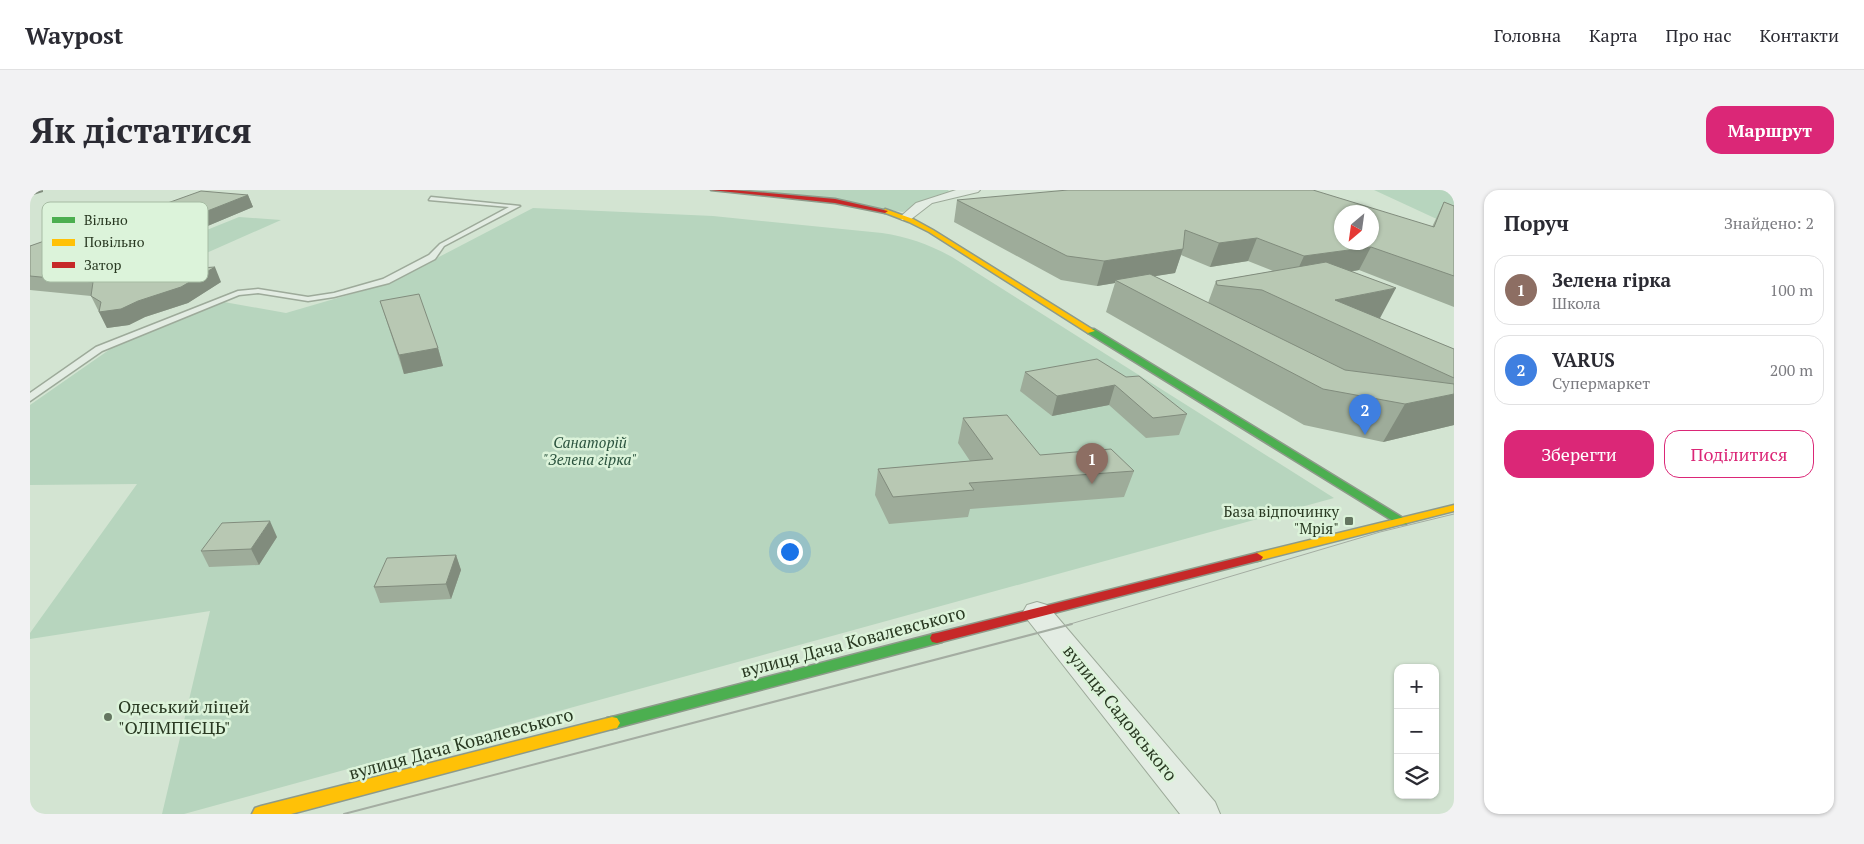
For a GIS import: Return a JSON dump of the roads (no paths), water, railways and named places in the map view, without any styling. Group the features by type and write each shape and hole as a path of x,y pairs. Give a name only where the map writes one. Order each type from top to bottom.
{"street":[{"path":"714,190 859,206 906,217 934,230 970,257 1402,521"},
{"path":"906,217 910,211 931,200 974,190"},
{"name":"вулиця Дача Ковалевського","path":"261,814 1037,612 1454,508"},
{"name":"вулиця Садовського","path":"1037,612 1202,814"}],"lane":[{"path":"30,398 83,360 120,339 238,293 258,291 308,299 334,295 386,281 432,258 442,245 517,206 431,199"}],"tram line":[{"path":"1067,625 1380,532 1454,514"},
{"path":"344,814 1072,624"}],"place":[{"name":"VARUS","path":"1365,435"},
{"name":"Зелена гірка","path":"1092,484"},
{"name":"База відпочинку \"Мрія\"","path":"1349,521"},
{"name":"Одеський ліцей \"ОЛІМПІЄЦЬ\"","path":"108,717"}],"park label":[{"name":"Санаторій \"Зелена гірка\"","path":"590,452"}]}
